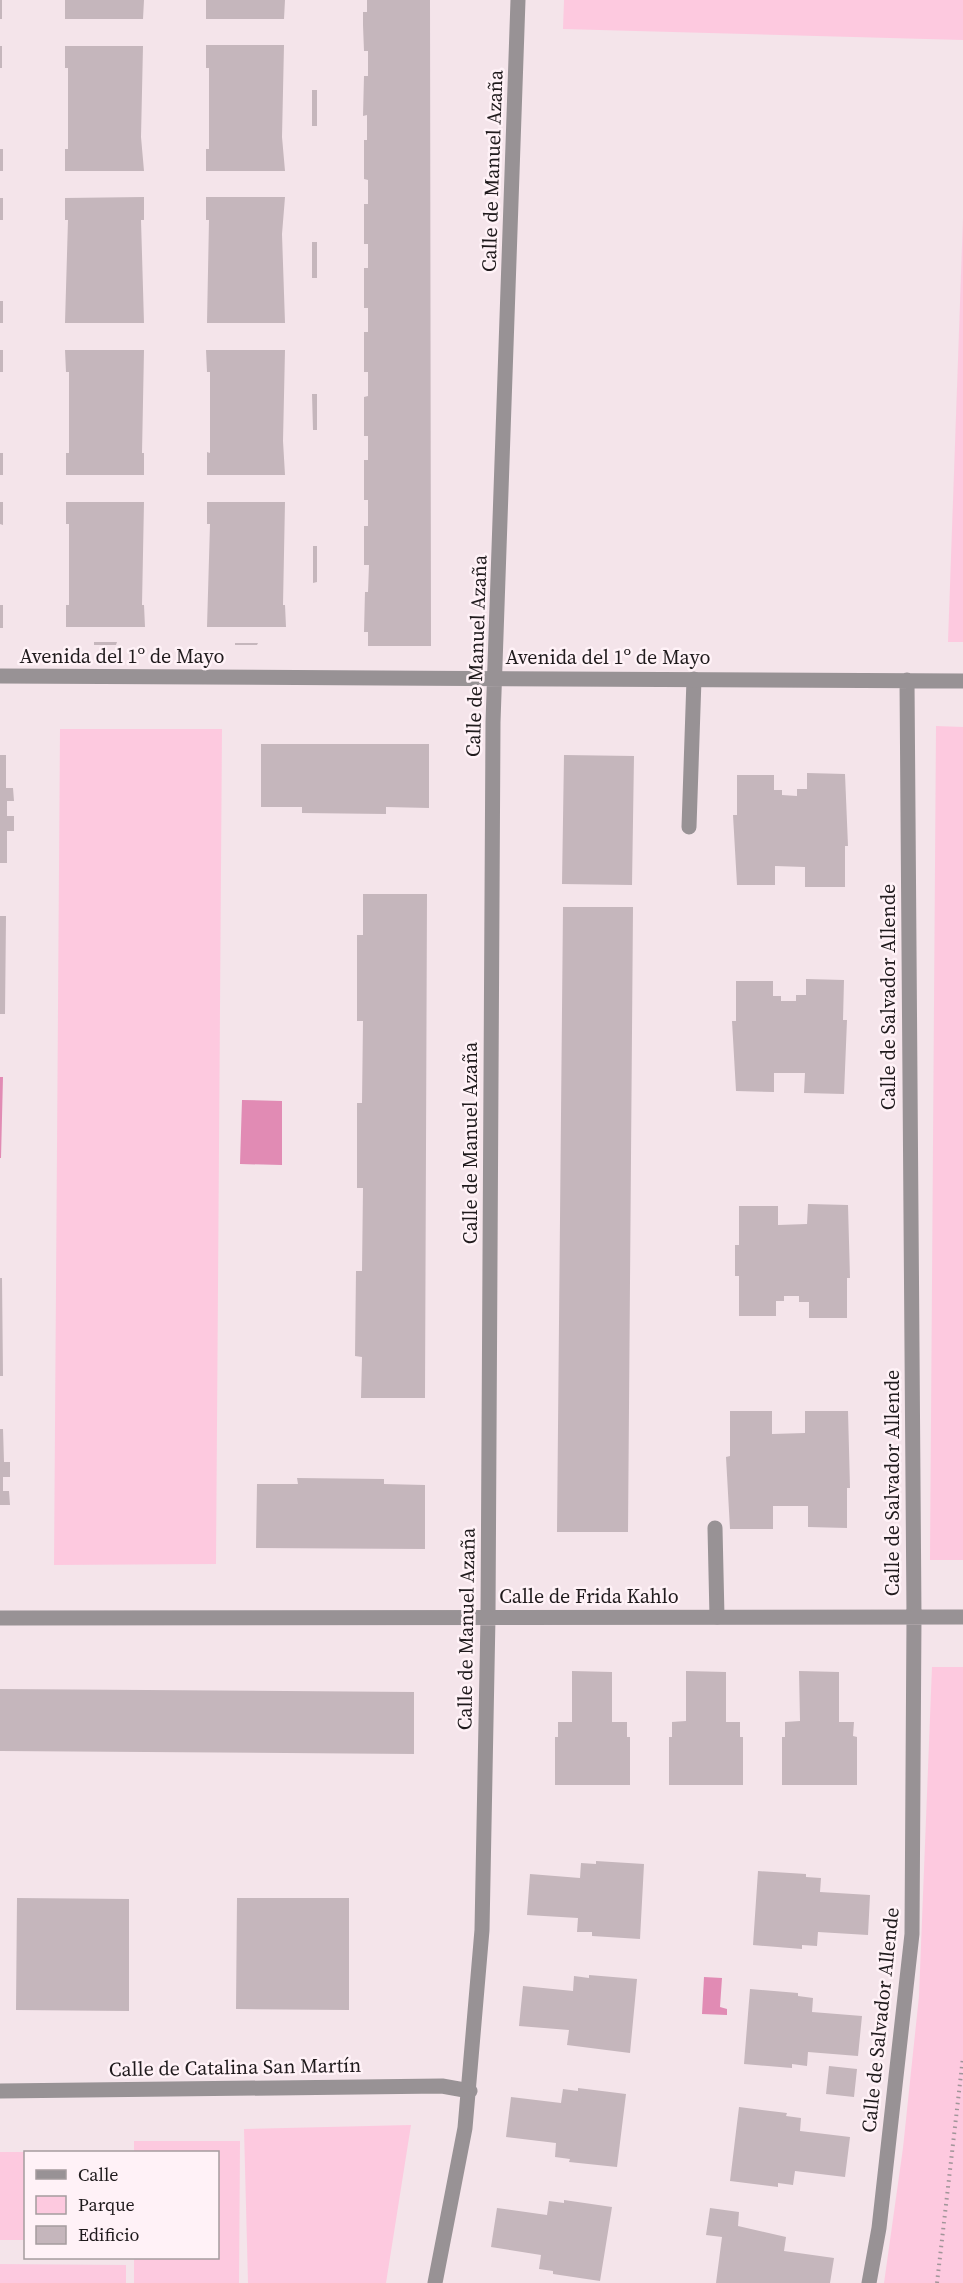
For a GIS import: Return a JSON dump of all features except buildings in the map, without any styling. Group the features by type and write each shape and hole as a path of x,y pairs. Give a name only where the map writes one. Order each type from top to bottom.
{"street":[{"name":"Calle de Manuel Azaña","path":"435,2283 470,2091 482,1930 488,1617 495,678 518,0"},
{"name":"Avenida del 1º de Mayo","path":"0,676 963,681"},
{"path":"689,827 694,679"},
{"name":"Calle de Salvador Allende","path":"869,2283 879,2228 912,1934 914,1617 908,680"},
{"path":"715,1528 717,1617"},
{"name":"Calle de Frida Kahlo","path":"0,1618 963,1617"},
{"name":"Calle de Catalina San Martín","path":"0,2091 442,2086 470,2091"}],"path":[{"path":"937,2283 963,2057"}],"green space":[{"path":"564,0 963,0 963,40 563,29"},
{"path":"963,218 963,642 948,642"},
{"path":"936,726 963,727 963,1560 930,1560"},
{"path":"60,729 222,729 216,1564 54,1565"},
{"path":"932,1667 963,1667 963,2283 884,2283 903,2148 919,1996"},
{"path":"411,2125 386,2283 248,2283 244,2129"},
{"path":"134,2141 240,2141 239,2283 134,2283 134,2259 219,2259 219,2151 134,2151"},
{"path":"0,2152 24,2152 24,2240 0,2240"},
{"path":"0,2264 126,2265 126,2283 0,2283"}],"shaded area":[{"path":"0,1077 3,1077 1,1158 0,1158"},
{"path":"242,1100 282,1101 282,1165 240,1164"},
{"path":"704,1977 722,1978 720,2007 727,2009 727,2015 702,2014"}]}
